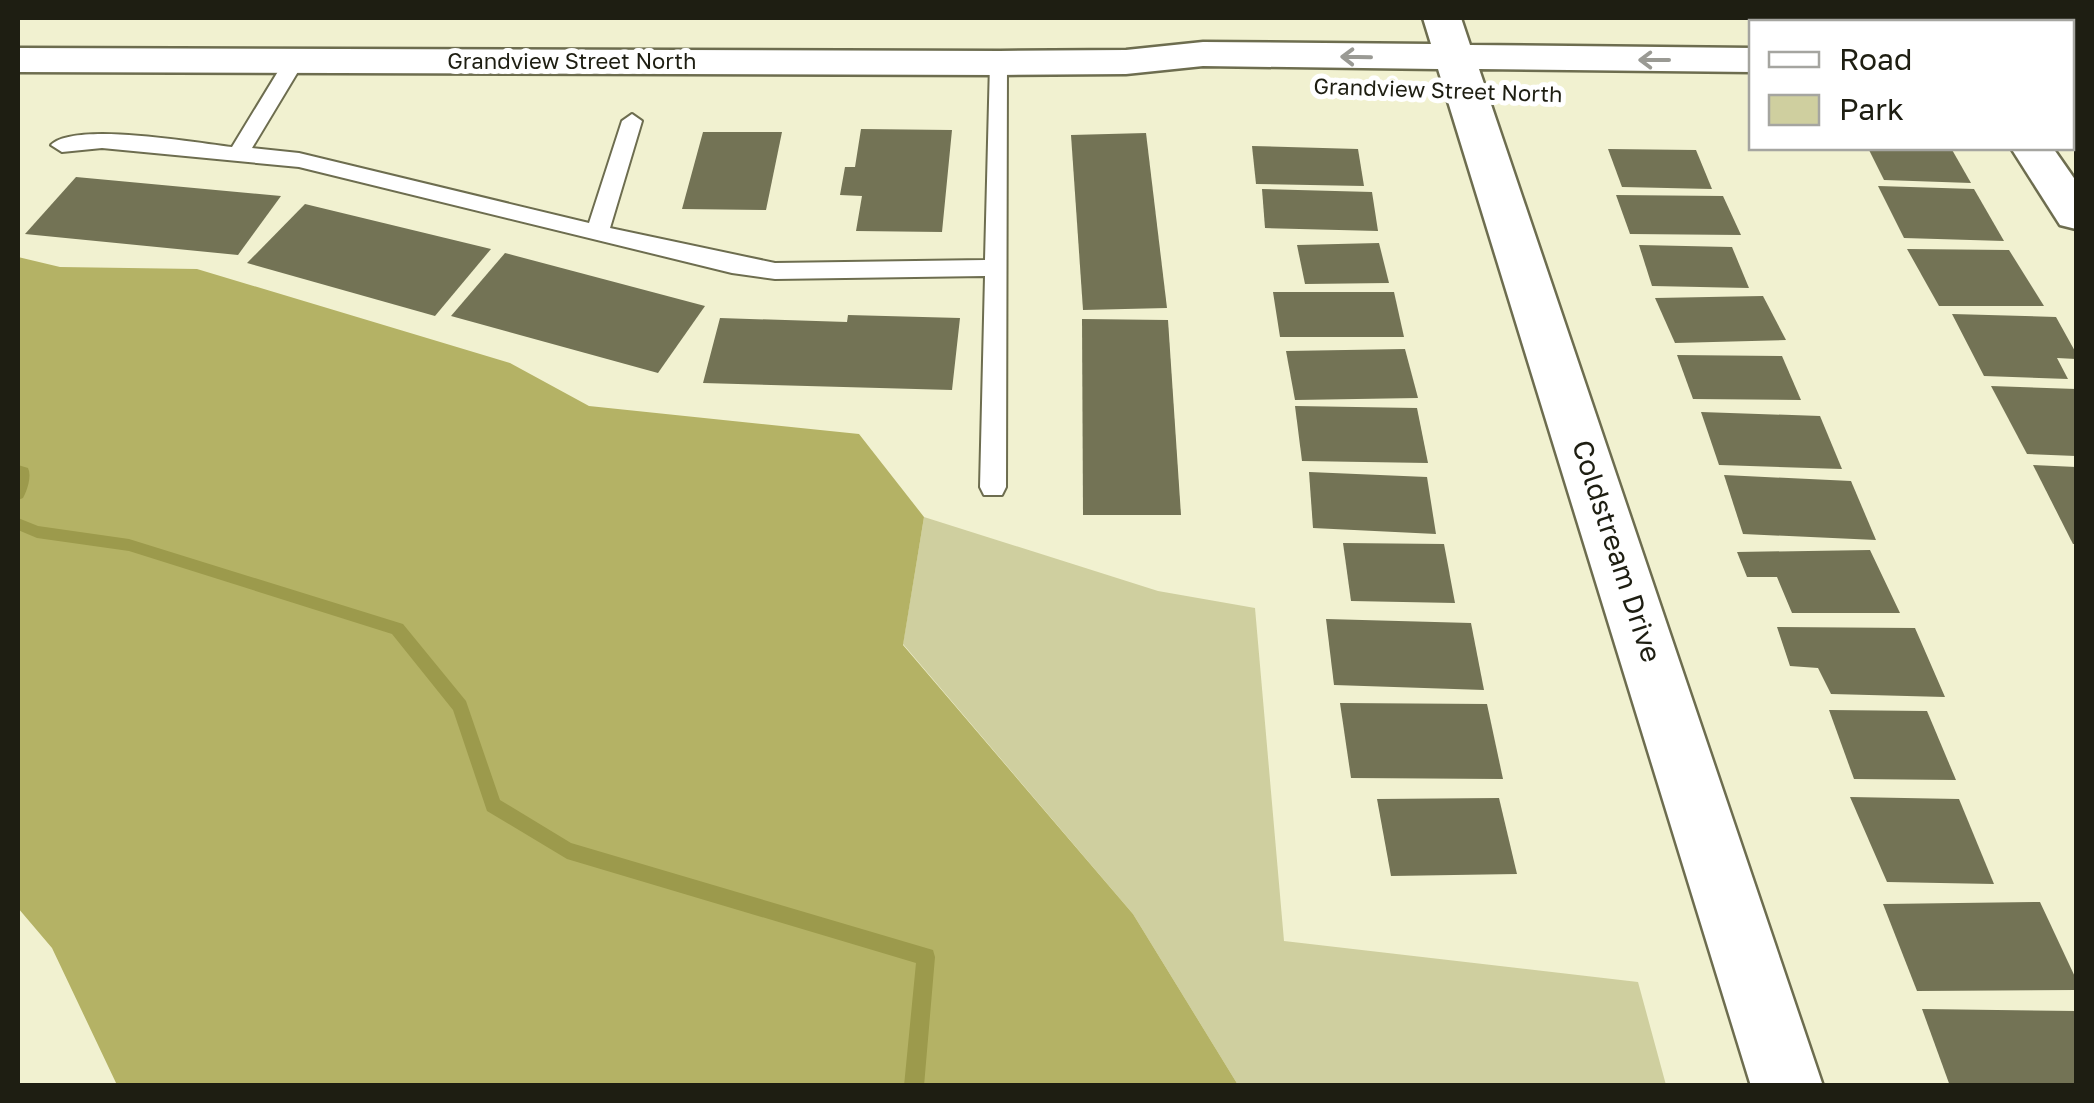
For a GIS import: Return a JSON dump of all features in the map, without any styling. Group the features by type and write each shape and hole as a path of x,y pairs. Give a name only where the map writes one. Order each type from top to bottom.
{"street":[{"name":"Coldstream Drive","path":"1442,18 1787,1086"},
{"name":"Grandview Street North","path":"18,60 1126,62 1206,83 1749,60"},
{"name":"Grandview Street North","path":"1459,74 1749,97"},
{"path":"2033,150 2076,214"}],"lane":[{"path":"240,151 294,60"},
{"path":"993,487 1000,63"},
{"path":"598,232 632,121"},
{"path":"62,145 102,141 240,151 298,160 775,271 996,268"}],"green space":[{"path":"924,517 1158,591 1255,608 1284,941 1638,982 1666,1085 1238,1085 1133,914 903,644"}],"shaded area":[{"path":"18,257 60,267 197,269 510,363 589,406 859,434 924,517 903,645 1133,914 1238,1085 117,1085 52,948 18,908"}],"building":[{"path":"861,129 952,130 942,232 856,231 862,196 840,195 845,167 855,167"},
{"path":"703,132 782,132 766,210 682,209"},
{"path":"1146,133 1167,308 1083,310 1071,135"},
{"path":"1252,146 1358,149 1364,186 1256,184"},
{"path":"1608,149 1696,150 1712,189 1622,187"},
{"path":"1869,150 1952,150 1971,183 1884,180"},
{"path":"76,177 281,196 238,255 25,234"},
{"path":"1878,186 1974,189 2004,241 1904,238"},
{"path":"1262,189 1372,192 1378,231 1265,228"},
{"path":"1616,195 1723,196 1741,235 1630,234"},
{"path":"305,204 491,249 435,316 247,263"},
{"path":"1379,243 1389,283 1305,284 1297,245"},
{"path":"1639,245 1732,247 1749,288 1652,286"},
{"path":"1907,249 2009,250 2044,306 1939,306"},
{"path":"505,253 705,306 658,373 451,316"},
{"path":"1273,292 1394,292 1404,337 1280,337"},
{"path":"1763,296 1786,340 1675,343 1655,298"},
{"path":"1952,314 2056,317 2076,353 2076,359 2057,358 2068,379 1984,376"},
{"path":"848,315 960,318 952,390 703,383 720,318 847,322"},
{"path":"1082,319 1168,320 1181,515 1083,515"},
{"path":"1405,349 1418,398 1295,400 1286,351"},
{"path":"1677,355 1782,356 1801,400 1693,399"},
{"path":"1991,386 2076,389 2076,456 2027,454"},
{"path":"1295,406 1417,408 1428,463 1302,461"},
{"path":"1701,412 1820,416 1842,469 1719,465"},
{"path":"2033,465 2076,467 2076,544 2073,544"},
{"path":"1309,472 1427,477 1436,534 1313,528"},
{"path":"1724,475 1851,481 1876,540 1743,534"},
{"path":"1343,543 1444,544 1455,603 1351,601"},
{"path":"1870,550 1900,613 1792,613 1777,577 1747,577 1737,552"},
{"path":"1326,619 1471,623 1484,690 1334,685"},
{"path":"1777,627 1915,628 1945,697 1831,694 1818,668 1790,666"},
{"path":"1340,703 1487,704 1503,779 1351,778"},
{"path":"1829,710 1927,711 1956,780 1854,779"},
{"path":"1850,797 1959,799 1994,884 1887,882"},
{"path":"1499,798 1517,874 1391,876 1377,799"},
{"path":"2040,902 2076,979 2076,990 1917,991 1883,904"},
{"path":"1922,1009 2076,1011 2076,1086 1950,1086"}],"waterway":[{"path":"18,471 23,472 18,494"},
{"path":"18,524 37,532 129,545 397,629 460,706 493,805 567,850 926,957 914,1086"}]}
